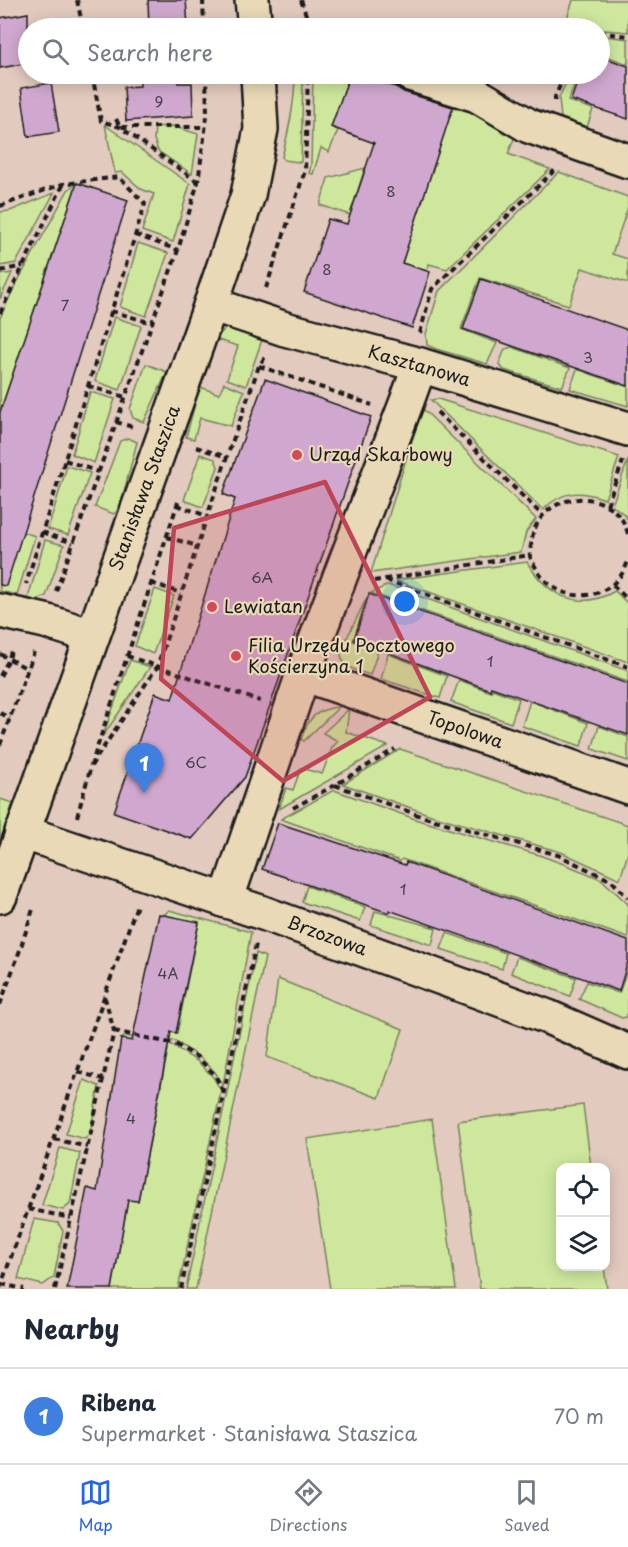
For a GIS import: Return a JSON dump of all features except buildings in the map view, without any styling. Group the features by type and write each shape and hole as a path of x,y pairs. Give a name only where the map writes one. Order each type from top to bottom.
{"street":[{"path":"252,0 254,18"},
{"name":"Stanisława Staszica","path":"0,896 248,195 261,129 259,84"},
{"path":"440,84 477,96 529,126 628,161"},
{"name":"Kasztanowa","path":"211,304 285,329 418,353 626,443"},
{"path":"226,900 303,674 407,401 418,353"},
{"path":"12,601 45,621 92,636"},
{"name":"Topolowa","path":"303,674 628,786"},
{"name":"Brzozowa","path":"22,832 226,900 548,1017 628,1052"}],"path":[{"path":"77,0 81,18"},
{"path":"203,0 204,18"},
{"path":"301,0 307,18"},
{"path":"610,34 628,36"},
{"path":"94,84 101,121 120,127 206,127"},
{"path":"0,745 178,250 198,182 207,116 206,84"},
{"path":"264,295 305,171 308,84"},
{"path":"555,106 555,97 561,84"},
{"path":"116,119 120,127 198,182"},
{"path":"418,353 432,289 556,169 563,139"},
{"path":"0,206 63,184 119,177 145,204 42,532 12,601"},
{"path":"0,313 63,184"},
{"path":"135,235 178,250"},
{"path":"0,271 23,266"},
{"path":"111,311 152,323"},
{"path":"76,819 91,765 156,667 260,366 285,329"},
{"path":"88,386 125,397"},
{"path":"608,505 626,443"},
{"path":"196,447 227,457"},
{"path":"65,460 98,472"},
{"path":"628,534 626,525 608,505 578,498 558,502 543,516 534,531 529,555 539,574 556,589 575,596 594,595 613,585 625,572 628,561"},
{"path":"177,505 207,516"},
{"path":"42,532 73,543"},
{"path":"167,537 196,546"},
{"path":"365,582 529,555"},
{"path":"384,579 628,667"},
{"path":"152,583 181,593"},
{"path":"613,585 628,600"},
{"path":"0,654 28,669"},
{"path":"127,656 156,667"},
{"path":"0,713 10,718"},
{"path":"289,809 395,749"},
{"path":"335,785 421,816 558,855 612,881 628,898"},
{"path":"24,1289 1,1286 140,896"},
{"path":"0,1005 34,905"},
{"path":"181,1289 257,937"},
{"path":"55,1289 114,1031 105,998"},
{"path":"114,1031 175,1044 196,1057 215,1075 223,1091"},
{"path":"78,1072 103,1080"},
{"path":"54,1139 88,1147"},
{"path":"28,1209 71,1218"}],"highlighted area":[{"path":"325,482 430,697 283,781 161,679 174,528"}],"green space":[{"path":"573,0 628,0 628,32 610,30 610,18 567,18"},
{"path":"610,37 628,39 628,64 610,58"},
{"path":"295,84 303,84 301,162 284,160 282,157"},
{"path":"313,84 346,84 331,127 338,130 329,152 321,148 313,174 309,173"},
{"path":"386,84 411,84 481,107 515,136 508,154 550,169 447,269 429,264 427,271 402,263 453,106"},
{"path":"565,84 574,84 568,101 593,109 587,127 561,118 559,98"},
{"path":"105,125 190,184 173,242 142,231 154,194 141,189 122,172 115,173"},
{"path":"172,126 198,134 192,174 158,151 154,139 155,127"},
{"path":"365,168 350,215 320,205 328,178"},
{"path":"559,172 628,197 628,207 612,254 628,259 628,283 582,268 569,305 480,278 461,329 497,343 487,364 427,345 426,334 439,291"},
{"path":"77,183 0,412 0,318 68,190"},
{"path":"54,193 16,263 0,266 0,212 10,211"},
{"path":"138,243 168,253 146,316 120,307"},
{"path":"12,273 0,299 0,275"},
{"path":"114,317 141,326 120,390 95,381"},
{"path":"234,325 265,331 246,386 227,379 238,346 218,340 217,337 226,328"},
{"path":"512,347 570,368 562,387 504,370 499,364 505,349"},
{"path":"146,364 167,372 144,422 133,418 130,409"},
{"path":"577,369 628,387 628,406 570,389"},
{"path":"224,383 244,391 231,426 200,418 194,439 186,437 199,389 203,388 219,394"},
{"path":"90,392 115,399 94,463 72,454"},
{"path":"438,399 619,457 605,499 579,493 564,495 543,510 431,400"},
{"path":"422,408 536,519 526,532 521,552 371,573"},
{"path":"128,438 137,442 122,499 114,514 95,507 120,441"},
{"path":"200,454 215,459 218,467 203,507 184,500"},
{"path":"628,460 628,520 612,505"},
{"path":"67,466 90,473 68,535 48,529"},
{"path":"23,532 35,536 17,595 0,591 0,567"},
{"path":"45,540 64,545 46,596 36,601 28,598"},
{"path":"527,562 544,584 565,597 589,600 615,591 628,604 628,662 395,580"},
{"path":"388,585 628,671 628,682 371,593"},
{"path":"155,589 174,596 153,654 135,646"},
{"path":"367,597 353,641 378,651 370,675 346,665 341,656 341,650"},
{"path":"388,654 447,676 440,698 381,679"},
{"path":"130,660 150,667 103,736"},
{"path":"459,680 519,699 511,723 451,702"},
{"path":"530,701 588,723 581,746 522,726"},
{"path":"339,707 304,741 301,739 314,716 324,710"},
{"path":"349,709 346,732 388,746 279,809 286,788 293,790 301,768 322,774 332,748 338,741 323,733"},
{"path":"599,726 628,737 628,761 592,749"},
{"path":"400,749 628,825 628,853 620,879 561,852 431,815 343,784"},
{"path":"334,790 418,820 539,855 601,879 628,904 628,938 281,819"},
{"path":"0,799 13,803 0,841"},
{"path":"307,886 365,907 360,921 302,902"},
{"path":"169,910 251,932 223,1085 215,1072 201,1058 175,1041 136,1033 136,1025 177,1033 199,923 164,915"},
{"path":"375,911 436,928 432,945 371,925"},
{"path":"447,933 506,953 502,969 441,949"},
{"path":"256,953 265,957 196,1289 186,1289"},
{"path":"517,957 576,978 570,996 511,973"},
{"path":"628,968 626,1017 622,1018 579,999 587,982 619,993"},
{"path":"278,979 403,1029 379,1098 267,1057"},
{"path":"126,1036 171,1045 197,1061 213,1077 221,1091 178,1289 112,1289 128,1200 138,1201 168,1050 121,1039"},
{"path":"84,1080 99,1086 90,1134 85,1139 66,1134"},
{"path":"583,1105 590,1163 556,1163 556,1271 605,1271 607,1289 480,1289 458,1121"},
{"path":"432,1119 456,1289 330,1289 307,1139"},
{"path":"60,1148 80,1153 70,1204 63,1210 42,1205"},
{"path":"34,1219 58,1223 63,1231 54,1277 43,1285 18,1279"}],"place":[{"name":"Urząd Skarbowy","path":"297,455"},
{"name":"Lewiatan","path":"212,607"},
{"name":"Filia Urzędu Pocztowego Kościerzyna 1","path":"236,656"},
{"name":"Ribena","path":"144,793"}]}
